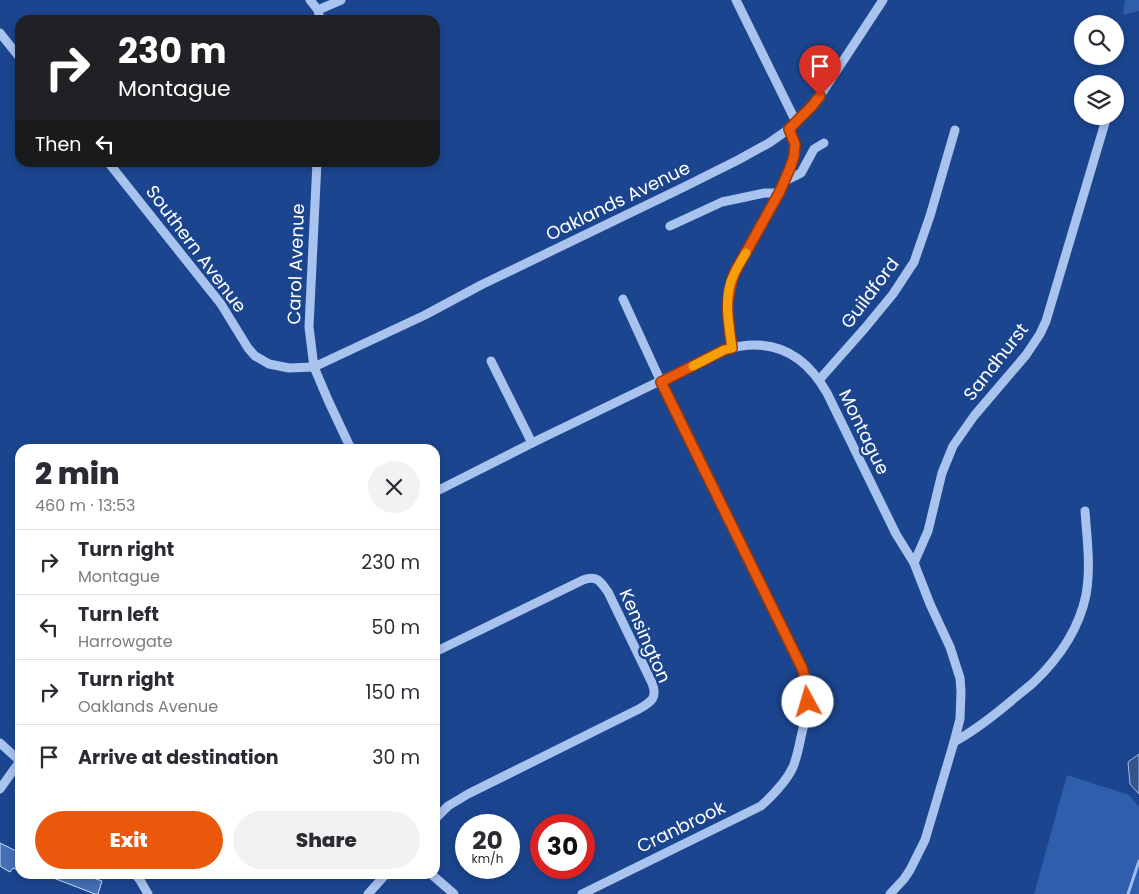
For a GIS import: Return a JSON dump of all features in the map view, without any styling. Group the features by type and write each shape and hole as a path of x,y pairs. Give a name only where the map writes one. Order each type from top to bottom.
{"street":[{"path":"310,0 318,10 319,15"},
{"path":"318,10 340,0"},
{"path":"736,0 796,122"},
{"name":"Oaklands Avenue","path":"314,367 425,315 769,143 789,129 820,96 883,0"},
{"path":"0,33 15,52"},
{"name":"Sandhurst","path":"914,563 928,531 942,473 953,446 974,416 1026,355 1046,321 1104,125"},
{"path":"732,348 728,316 728,294 731,282 779,193 790,168 795,150 794,140 789,129"},
{"name":"Guildford","path":"819,380 865,328 914,262 924,235 955,130"},
{"path":"785,181 801,173 814,149 824,142"},
{"name":"Southern Avenue","path":"112,167 221,304 255,356 269,364 289,368 314,367"},
{"name":"Carol Avenue","path":"317,167 309,327 314,367 349,444"},
{"path":"670,226 722,202 779,193"},
{"name":"Cranbrook","path":"582,894 757,808 772,795 792,768 806,717 808,693 805,677 794,650 661,382 623,299"},
{"name":"Montague","path":"440,489 724,350 746,345 763,345 782,350 808,367 819,380 896,534 914,563 950,647 960,678 960,719 922,846 910,870 890,894"},
{"path":"491,361 532,443"},
{"path":"954,742 990,718 1033,683 1057,657 1072,634 1082,608 1087,584 1088,550 1085,511"},
{"name":"Kensington","path":"440,650 583,580 598,579 608,592 652,683 654,692 654,696 649,704 639,710 468,794 448,806 440,814"},
{"path":"0,743 15,756"},
{"path":"0,789 15,768"},
{"path":"139,879 148,894"},
{"path":"368,894 382,879"},
{"path":"437,879 454,894"}],"shaded area":[{"path":"1125,0 1139,0 1139,11 1123,15"},
{"path":"1139,754 1139,794 1130,784 1128,762"},
{"path":"1067,775 1129,795 1139,807 1139,894 1034,894"}],"building":[{"path":"0,843 15,850 15,869 13,868 10,872 0,866"},
{"path":"56,879 96,879 102,881 98,894"}],"waterway":[{"path":"1128,894 1139,861"}],"slow traffic":[{"path":"693,366 724,350 732,348 728,316 728,294 735,272 746,253"}],"route":[{"path":"808,702 807,684 802,668 661,382 724,350 732,348 728,316 728,294 731,282 779,193 790,168 795,144 789,129 820,96"}]}
